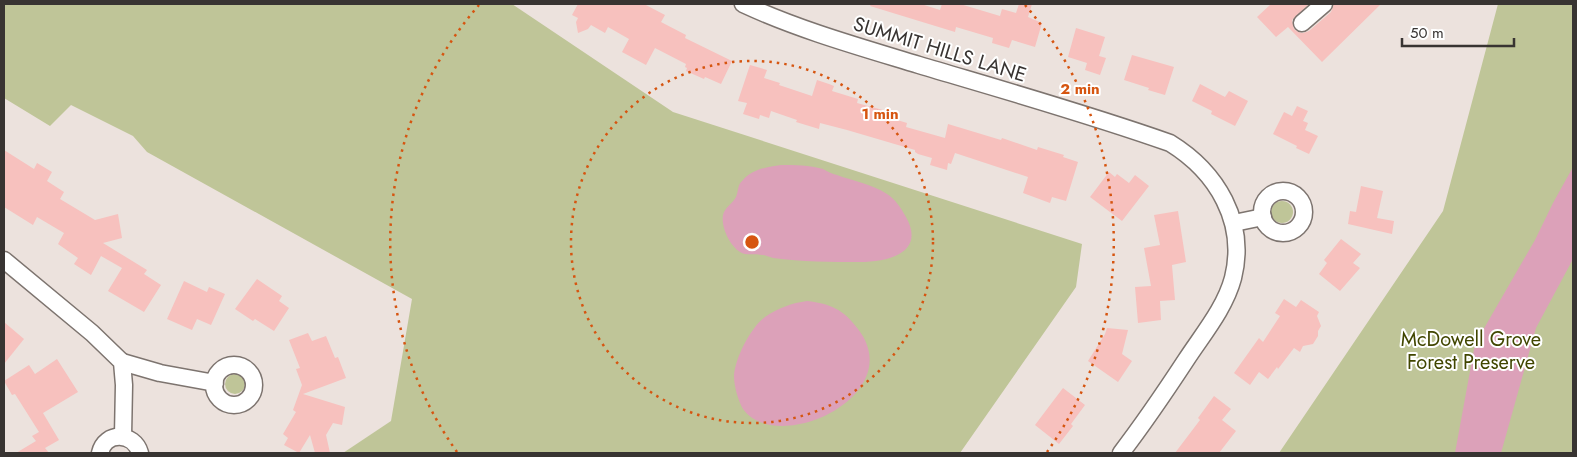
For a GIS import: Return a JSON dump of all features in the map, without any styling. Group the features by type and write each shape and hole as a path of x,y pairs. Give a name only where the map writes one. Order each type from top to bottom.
{"street":[{"name":"SUMMIT HILLS LANE","path":"743,4 837,40 1018,94 1170,143 1195,161 1215,183 1224,197 1234,223 1237,250 1233,278 1222,305 1143,424 1121,453"},
{"path":"1302,24 1324,4"},
{"path":"1234,223 1263,217"},
{"path":"4,260 92,333 122,362 160,373 215,383"},
{"path":"122,362 124,385 123,436"},
{"path":"100,453 104,443 110,439 123,436 134,442 140,453"}],"green space":[{"path":"4,4 512,4 673,112 1082,244 1076,287 960,453 343,453 391,421 412,299 147,152 133,136 71,105 50,126 4,98"},
{"name":"McDowell Grove Forest Preserve","path":"1498,4 1573,4 1573,453 1279,453 1443,211"},
{"path":"1282,201 1290,204 1293,212 1290,220 1282,223 1274,220 1271,212 1274,204"},
{"path":"231,374 239,374 245,380 245,388 239,394 231,394 225,388 225,380"}],"shaded area":[{"path":"781,165 823,169 869,185 887,194 900,207 911,229 911,239 908,247 892,257 871,262 795,260 740,252 726,234 723,222 724,212 735,199 740,184 747,176 760,169"},
{"path":"1573,167 1573,259 1536,328 1501,453 1455,453 1475,344 1535,240"},
{"path":"807,301 830,306 842,312 858,329 869,353 866,376 853,396 833,412 808,422 783,426 760,422 743,409 739,401 734,376 737,361 749,335 765,317 785,306"}],"building":[{"path":"578,4 644,4 665,15 661,22 686,35 685,38 732,61 721,84 686,71 686,64 655,48 646,65 622,52 629,39 608,27 605,33 591,25 588,29 578,33 576,22 578,18 572,15"},
{"path":"871,4 921,4 940,10 942,4 960,4 1000,16 1002,9 1016,13 1019,4 1032,4 1028,17 1042,23 1035,47 1012,40 1009,48 992,43 993,38 956,27 955,32 870,6"},
{"path":"1271,4 1309,4 1292,20 1294,29 1303,33 1309,31 1331,12 1334,4 1381,4 1322,62 1288,27 1276,37 1257,17"},
{"path":"1076,28 1105,37 1099,56 1106,58 1100,75 1085,70 1087,63 1068,57"},
{"path":"1132,55 1174,67 1165,95 1124,80"},
{"path":"750,65 767,70 764,78 812,96 817,80 829,84 834,86 832,91 858,99 857,103 883,110 881,115 907,123 906,127 945,138 948,124 1001,140 1002,138 1037,150 1038,147 1064,155 1063,157 1078,162 1066,201 1052,197 1050,203 1023,193 1028,177 955,153 951,164 948,163 947,170 930,165 932,158 918,154 915,150 847,130 820,123 819,129 796,122 797,120 771,111 769,118 760,115 759,119 743,114 747,103 738,101"},
{"path":"1200,84 1225,97 1229,91 1248,101 1235,126 1211,114 1212,111 1192,101"},
{"path":"1297,106 1308,111 1303,121 1308,123 1305,130 1318,136 1309,154 1273,134 1284,112 1292,116"},
{"path":"4,150 34,169 37,163 52,172 47,181 64,192 60,199 95,220 118,214 122,238 103,243 147,270 144,274 161,285 144,312 108,291 122,268 101,256 91,275 74,264 78,258 58,244 64,233 37,217 33,225 4,207"},
{"path":"1109,172 1115,177 1117,174 1129,183 1135,175 1149,186 1122,221 1090,197"},
{"path":"1361,186 1383,191 1377,218 1394,221 1392,234 1348,224 1350,211 1356,212"},
{"path":"1178,211 1186,262 1172,265 1175,300 1160,301 1161,320 1138,323 1135,287 1151,286 1144,248 1160,245 1154,215"},
{"path":"1341,239 1361,254 1353,263 1360,268 1340,291 1319,274 1327,263 1324,260"},
{"path":"257,279 282,296 279,301 289,308 274,331 255,319 253,321 235,309"},
{"path":"184,281 207,292 209,287 225,294 211,325 197,319 192,330 167,319"},
{"path":"1284,299 1296,307 1301,300 1319,312 1317,316 1321,326 1318,336 1313,344 1303,346 1300,352 1294,348 1268,379 1259,372 1250,385 1234,373 1259,338 1263,342 1280,316 1275,313"},
{"path":"4,322 24,339 4,364"},
{"path":"1107,328 1128,330 1122,354 1132,361 1118,382 1088,361"},
{"path":"308,333 312,341 326,336 335,358 338,357 346,378 303,394 345,407 342,425 333,423 326,435 330,453 315,453 310,435 299,453 284,445 288,438 283,434 296,412 293,410 302,385 296,369 300,368 289,340"},
{"path":"57,359 78,392 43,413 59,440 45,448 49,453 16,453 36,441 32,436 39,432 15,394 12,395 4,381 29,365 35,374"},
{"path":"1063,388 1085,405 1071,424 1073,426 1059,444 1035,425"},
{"path":"1214,396 1231,409 1222,420 1236,431 1219,453 1175,453 1200,420 1198,418"}]}
